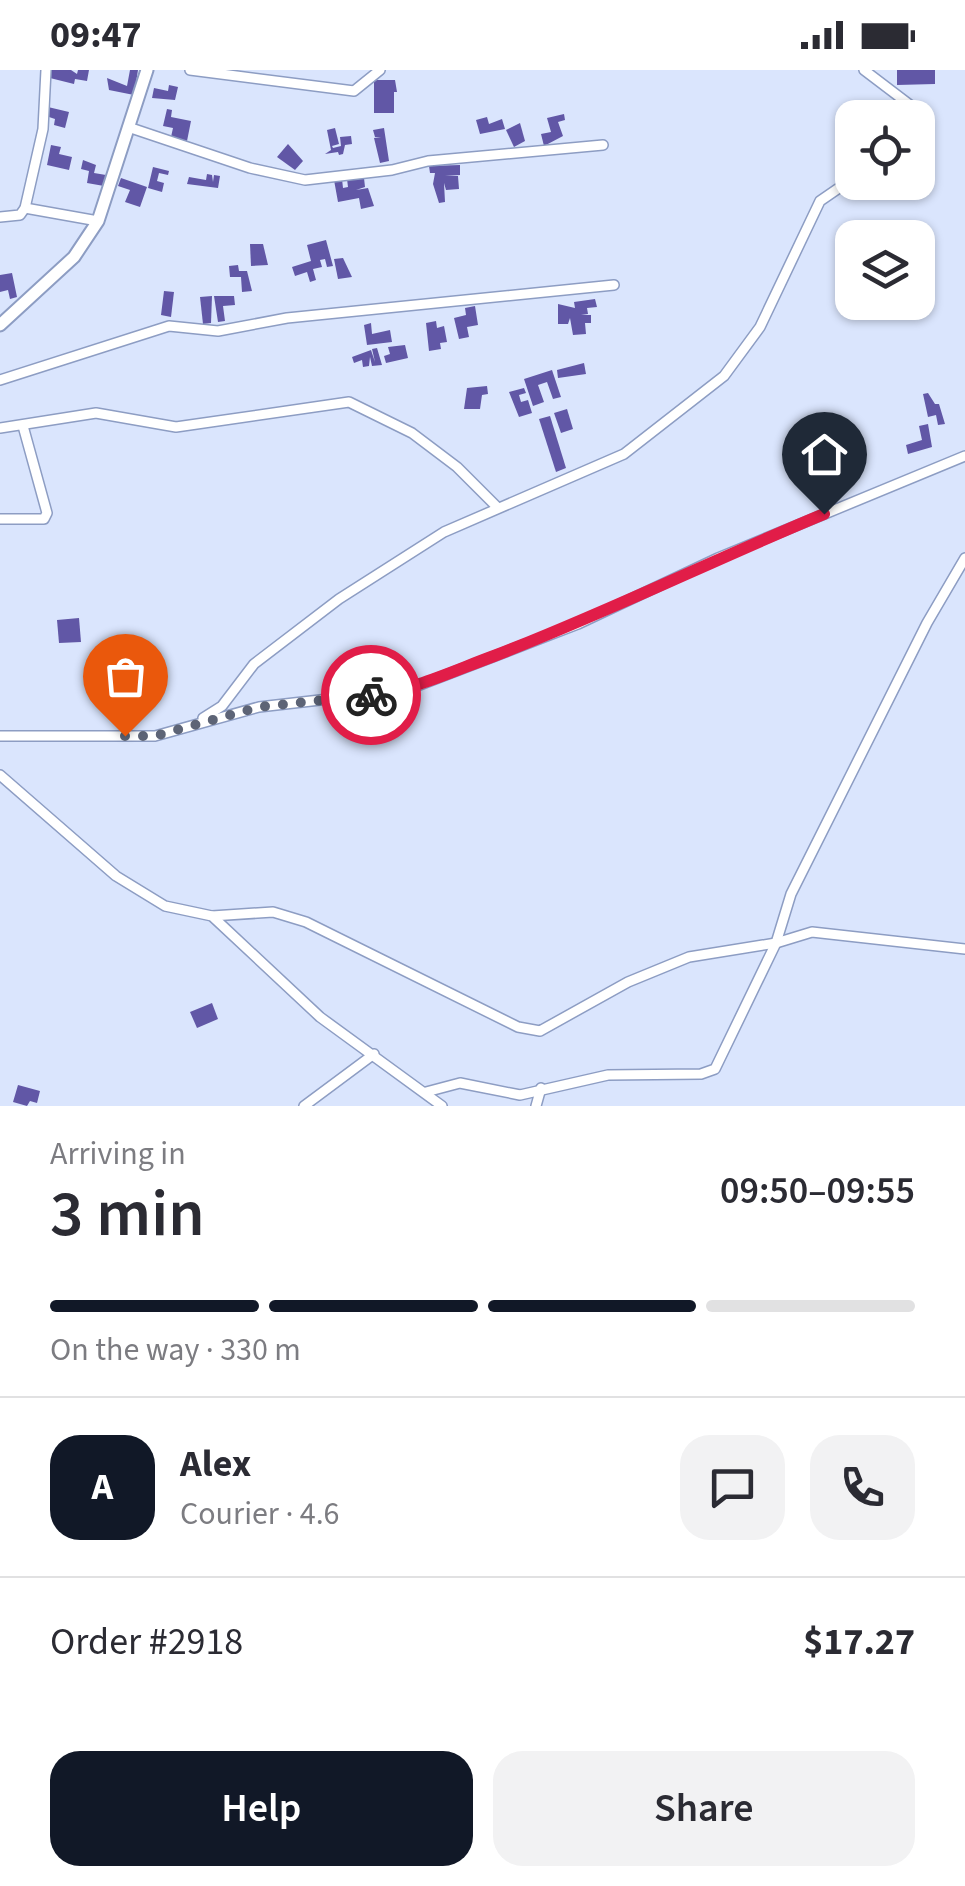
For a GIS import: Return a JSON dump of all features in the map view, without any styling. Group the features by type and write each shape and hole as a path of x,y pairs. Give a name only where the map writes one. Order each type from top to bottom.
{"street":[{"path":"0,217 20,216 26,208 43,128 44,70"},
{"path":"0,326 74,257 98,221 147,70"},
{"path":"190,70 354,91 380,70"},
{"path":"864,70 903,100"},
{"path":"128,127 250,168 305,180 392,170 428,161 604,145"},
{"path":"193,725 222,706 254,664 339,599 444,532 624,454 724,376 760,328 820,200 835,190"},
{"path":"26,208 98,221"},
{"path":"0,380 169,326 218,331 287,318 614,285"},
{"path":"0,428 96,413 176,426 349,402 412,433 457,467 498,507"},
{"path":"0,519 44,519 47,514 22,426"},
{"path":"0,736 155,736 259,707 408,690 578,624 718,558 965,456"},
{"path":"426,1092 460,1083 520,1094 608,1074 701,1074 715,1068 776,944 791,894 965,558"},
{"path":"0,775 116,876 164,906 212,916 273,912 306,922 518,1027 540,1031 628,982 690,957 776,944 812,932 965,949"},
{"path":"212,916 320,1016 442,1106"},
{"path":"304,1106 374,1054"},
{"path":"536,1106 541,1088"}],"building":[{"path":"48,70 71,70 77,74 78,70 89,70 87,81 75,79 74,84 46,77"},
{"path":"130,70 138,70 134,95 109,90 107,78 127,86"},
{"path":"897,70 935,70 935,84 897,85"},
{"path":"374,80 395,80 394,113 374,113"},
{"path":"169,85 178,87 175,100 152,98 154,88 168,91"},
{"path":"48,107 69,112 65,128 54,125 55,119 46,116"},
{"path":"167,109 172,110 171,117 191,121 187,141 171,137 173,128 163,126"},
{"path":"564,114 565,120 558,122 563,136 544,146 541,134 551,132 547,118"},
{"path":"487,117 489,124 502,119 505,129 480,134 476,120"},
{"path":"520,123 525,141 514,147 506,130"},
{"path":"335,128 339,144 333,148 341,146 340,137 351,136 352,144 345,145 343,154 325,154 331,150 327,130"},
{"path":"384,128 389,161 380,163 374,138 381,137 375,137 373,130"},
{"path":"288,144 303,161 295,170 277,157"},
{"path":"51,145 61,147 59,154 72,157 69,170 47,165"},
{"path":"83,160 96,165 94,173 106,175 104,186 87,183 89,171 81,169"},
{"path":"460,165 460,175 445,176 458,176 459,189 446,190 444,183 445,202 439,203 433,184 435,173 430,173 429,166"},
{"path":"153,167 169,171 168,175 159,173 157,181 164,183 162,192 148,188"},
{"path":"207,174 212,175 213,182 214,175 220,176 218,188 187,184 189,177 206,180"},
{"path":"121,178 147,187 140,207 125,202 130,190 118,186"},
{"path":"364,178 365,187 356,190 368,188 374,206 361,209 359,198 338,202 334,180 342,179 343,188 348,187 347,179"},
{"path":"326,240 333,266 327,267 325,259 320,260 322,267 313,269 316,280 310,282 307,272 295,276 292,267 311,261 307,245"},
{"path":"250,244 263,244 268,265 251,266"},
{"path":"343,258 352,277 338,279 334,259"},
{"path":"238,265 239,271 247,271 252,291 242,292 241,277 230,277 229,266"},
{"path":"12,273 17,297 10,299 8,290 0,292 0,275"},
{"path":"164,291 174,292 171,317 161,315"},
{"path":"212,296 211,323 203,324 200,297"},
{"path":"214,296 234,296 235,305 223,306 225,321 218,322"},
{"path":"595,299 597,307 587,308 588,314 581,315 591,315 591,323 585,323 586,334 573,335 570,318 568,324 558,324 558,304 575,308 574,302"},
{"path":"475,306 478,325 467,327 469,337 459,339 454,318 466,315 465,308"},
{"path":"436,321 437,328 444,326 447,342 440,343 441,349 429,351 426,323"},
{"path":"371,323 372,334 390,330 392,342 367,345 364,325"},
{"path":"405,345 408,358 386,363 388,347"},
{"path":"377,348 382,365 372,366 370,357 369,366 363,367 362,360 354,363 352,357 371,350 375,362 372,349"},
{"path":"584,363 586,374 558,378 557,370"},
{"path":"552,370 561,397 553,399 547,382 538,385 544,402 533,406 524,379"},
{"path":"487,386 488,394 482,395 480,409 464,409 467,388"},
{"path":"524,388 526,393 519,395 521,402 528,400 532,413 519,417 509,392"},
{"path":"928,393 939,404 945,424 938,425 936,415 928,417 923,394"},
{"path":"567,409 573,429 561,433 554,413"},
{"path":"550,416 566,468 556,472 539,419"},
{"path":"928,424 932,447 908,454 906,445 922,440 919,426"},
{"path":"842,450 844,465 858,460 862,470 845,477 847,483 841,485 829,455"},
{"path":"79,618 81,642 59,643 57,620"},
{"path":"212,1003 218,1019 197,1028 190,1012"},
{"path":"18,1085 40,1091 37,1103 30,1101 27,1106 13,1102"}],"way so far":[{"path":"125,736 155,736 259,707 371,695"}],"route":[{"path":"371,695 408,690 578,624 718,558 824,514"}]}
